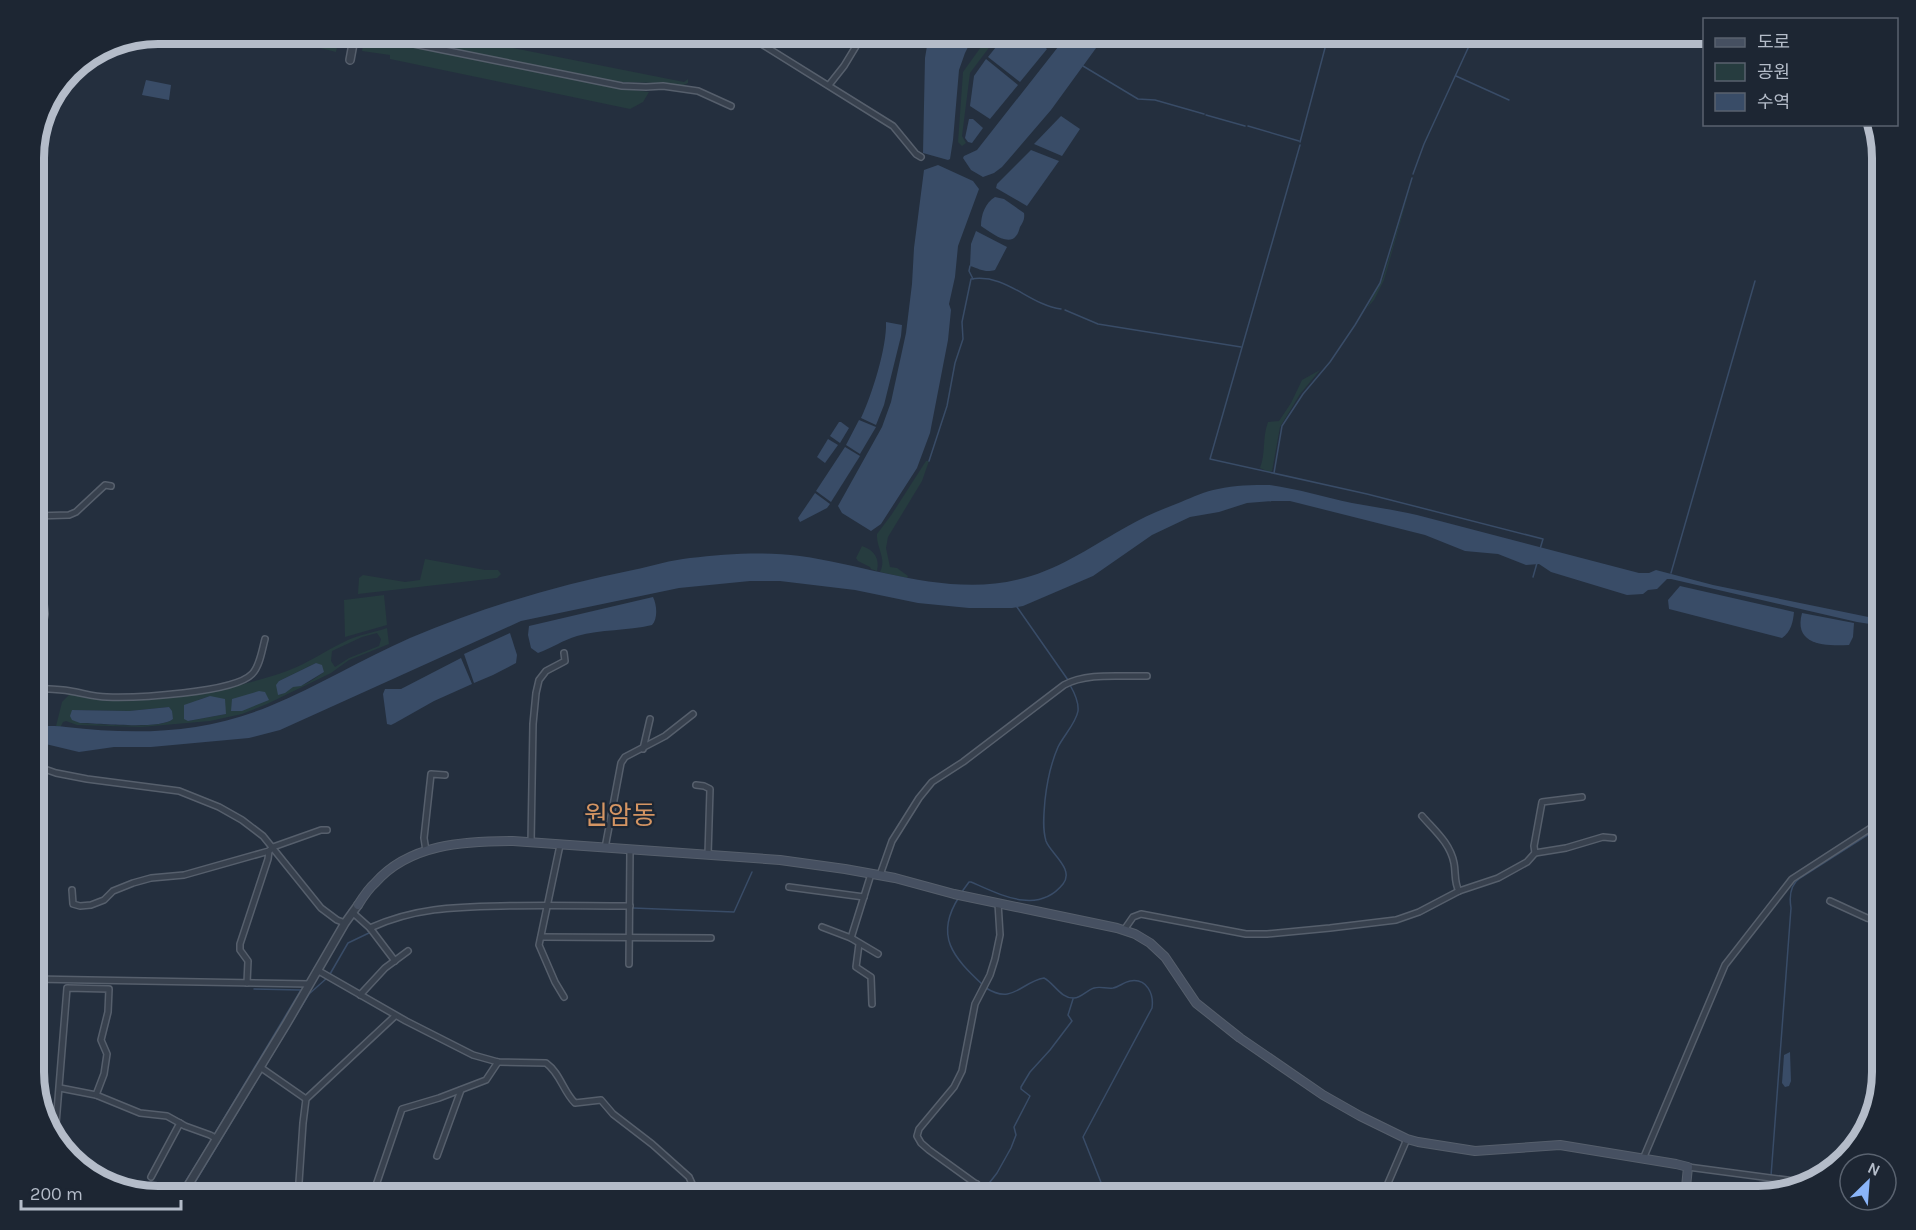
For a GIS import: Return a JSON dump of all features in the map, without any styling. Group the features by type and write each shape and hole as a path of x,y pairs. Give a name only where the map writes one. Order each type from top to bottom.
{"main road":[{"path":"355,908 375,882 390,868 409,857 426,851 471,842 531,843 780,860 876,874 1135,934 1165,957 1196,1003 1240,1038 1323,1095 1407,1139 1475,1151 1560,1146 1643,1159 1688,1167 1686,1186"}],"street":[{"path":"350,60 352,44"},
{"path":"413,44 622,86 663,86 698,91 731,106"},
{"path":"762,44 893,126 921,158"},
{"path":"829,85 857,44"},
{"path":"44,516 69,515 76,512 105,485 111,486"},
{"path":"44,603 44,619"},
{"path":"44,689 108,697 173,693 234,684 252,674 259,662 265,639"},
{"path":"531,843 533,724 536,693 539,680 546,671 566,661 564,653"},
{"path":"851,938 864,897 891,841 932,782 963,762 1072,680 1147,676"},
{"path":"605,848 619,768 625,757 666,736 693,714"},
{"path":"643,749 650,719"},
{"path":"44,768 87,779 179,791 219,807 242,820 263,836 271,849 321,908 345,923"},
{"path":"426,851 424,838 431,774 445,775"},
{"path":"696,785 710,789 708,855"},
{"path":"1535,853 1534,846 1542,802 1581,797"},
{"path":"1422,816 1448,846 1459,891"},
{"path":"1643,1159 1725,965 1791,879 1872,827"},
{"path":"72,890 73,904 91,905 104,900 113,891 133,883 151,878 184,875 271,849 321,830 327,830"},
{"path":"1124,930 1133,917 1141,914 1246,934 1267,934 1396,920 1419,912 1459,891 1498,878 1527,862 1535,853 1566,848 1603,837 1613,838"},
{"path":"560,845 539,945 564,997"},
{"path":"247,982 248,961 240,950 240,944 271,849"},
{"path":"629,964 630,850"},
{"path":"789,887 864,897"},
{"path":"1830,901 1872,919"},
{"path":"980,1186 929,1150 917,1139 917,1136 919,1129 954,1087 963,1071 975,1004 990,975 1000,935 998,903"},
{"path":"370,928 391,918 441,908 548,905 630,906"},
{"path":"189,1186 355,908 395,961"},
{"path":"822,927 851,938 878,954"},
{"path":"541,937 711,938"},
{"path":"859,944 856,967 871,977 872,1004"},
{"path":"360,995 385,968 408,951"},
{"path":"317,970 395,1016 473,1055 498,1062 546,1062 557,1072 568,1096 575,1104 601,1100 613,1113 689,1177 693,1186"},
{"path":"44,979 309,984"},
{"path":"56,1124 67,988 109,989 108,1012 101,1040 107,1054 104,1074 96,1095"},
{"path":"299,1186 306,1099 395,1016"},
{"path":"376,1186 402,1109 486,1080 498,1062"},
{"path":"260,1067 306,1099"},
{"path":"60,1088 96,1095 140,1113 167,1116 217,1139"},
{"path":"437,1156 461,1090"},
{"path":"151,1177 180,1123"},
{"path":"1387,1186 1407,1139"},
{"path":"1688,1167 1792,1181"}],"green space":[{"path":"305,44 338,44 336,52"},
{"path":"363,44 404,44 649,92 643,102 630,109 390,59 390,55 362,51"},
{"path":"427,44 493,44 684,82 688,79 688,83 682,86 622,82"},
{"path":"983,44 992,44 970,73 962,136 966,143 962,146 958,142 963,72"},
{"path":"1413,178 1384,280 1374,300 1367,308 1383,278"},
{"path":"1320,370 1300,394 1280,427 1272,471 1260,468 1268,422 1279,421 1302,380"},
{"path":"926,461 929,461 922,481 888,537 886,548 890,567 897,568 908,576 907,578 880,572 882,558 877,534"},
{"path":"862,546 875,555 878,562 877,571 856,558"},
{"path":"425,559 485,570 498,570 501,574 497,578 358,594 359,578 363,575 405,582 420,580"},
{"path":"384,595 387,625 345,637 344,600"},
{"path":"387,628 389,644 349,660 331,673 242,714 210,721 141,727 77,725 66,721 61,726 56,726 62,702 70,694 121,700 150,699 237,686 287,671 349,640","holes":["377,633 381,639 379,646 349,658 335,667 331,661 332,651 362,637","316,663 324,672 303,685 298,686 279,681","210,696 226,714 188,721 198,700","169,707 173,719 143,725 80,723 72,710 129,711"]}],"water":[{"path":"927,44 970,44 959,70 953,140 948,160 923,153"},
{"path":"998,44 1041,44 1047,49 1020,82 988,57"},
{"path":"1060,44 1099,44 1051,110 1002,167 983,177 971,170 963,158 977,150"},
{"path":"986,59 1018,85 990,119 970,106 974,76"},
{"path":"146,80 171,85 169,100 142,95"},
{"path":"1061,116 1080,129 1062,156 1034,144"},
{"path":"969,119 973,119 983,128 972,143 965,138"},
{"path":"1031,150 1059,161 1027,206 996,188 997,184"},
{"path":"938,165 973,181 979,189 958,246 949,304 951,310 948,340 930,433 917,468 881,524 871,531 842,513 838,506 882,427 891,402 906,333 924,170"},
{"path":"995,197 1004,199 1024,213 1023,222 1013,239 999,237 981,226 984,210"},
{"path":"976,231 1007,247 995,270 985,271 970,266 971,244"},
{"path":"886,322 902,325 901,336 884,405 876,425 861,418 878,371"},
{"path":"859,420 876,427 860,454 846,445"},
{"path":"839,422 849,428 840,443 830,436"},
{"path":"828,439 838,445 825,463 817,457"},
{"path":"845,447 860,456 831,502 816,491"},
{"path":"1250,485 1270,485 1417,515 1639,573 1656,570 1713,585 1872,618 1872,624 1671,579 1667,579 1657,589 1648,590 1643,594 1627,595 1551,572 1539,564 1526,565 1498,554 1465,551 1425,535 1290,501 1272,501 1247,503 1219,512 1190,517 1152,535 1093,576 1023,606 969,608 918,603 855,590 780,581 750,581 679,588 521,621 280,730 249,738 151,747 114,747 79,752 44,744 44,726 118,731 169,730 194,727 245,715 288,698 410,638 464,617 548,590 669,562 731,554 787,554 940,583 968,585 996,583 1024,578 1052,568 1141,519 1204,493"},
{"path":"815,493 830,504 827,508 800,522 798,518"},
{"path":"1680,586 1794,612 1791,626 1782,638 1669,609 1668,600"},
{"path":"653,597 656,612 652,625 586,634 538,653 531,648 528,635 529,626"},
{"path":"1802,613 1854,623 1853,637 1849,645 1822,644 1807,638 1800,624"},
{"path":"510,633 517,655 516,663 474,683 464,654"},
{"path":"461,658 472,684 434,701 391,725 387,724 383,694 385,689 401,689"},
{"path":"316,663 322,665 324,672 301,686 293,687 278,695 276,685 279,681"},
{"path":"259,691 265,692 269,700 242,711 231,711 232,699"},
{"path":"210,696 225,699 226,714 188,721 184,719 184,705"},
{"path":"169,707 173,719 156,724 80,723 72,720 70,716 72,710 129,711"},
{"path":"1790,1052 1791,1081 1789,1086 1785,1087 1782,1083 1784,1055"}],"waterway":[{"path":"1300,142 1326,44"},
{"path":"1413,174 1424,144 1470,44"},
{"path":"1083,66 1138,99 1155,100 1204,114"},
{"path":"1456,76 1509,100"},
{"path":"1206,115 1245,126"},
{"path":"1248,126 1299,141"},
{"path":"1300,145 1210,459 1367,494 1543,539 1540,549"},
{"path":"1274,473 1282,426 1303,394 1330,362 1380,283 1412,178"},
{"path":"970,266 969,271 973,279"},
{"path":"929,461 947,406 955,363 963,339 962,322 971,279 984,278 995,281 1038,302 1061,309"},
{"path":"1671,573 1755,281"},
{"path":"1065,310 1098,324 1241,347"},
{"path":"1533,577 1537,563"},
{"path":"1017,607 1068,680"},
{"path":"961,893 971,882 1007,897 1031,900 1042,899 1063,884 1066,873 1048,846 1044,820 1047,786 1053,760 1078,711 1075,694 1070,685"},
{"path":"1771,1176 1791,891 1800,878 1872,832"},
{"path":"633,908 734,912 752,872"},
{"path":"959,897 948,923 950,945 963,965 983,985"},
{"path":"471,909 490,909"},
{"path":"330,974 348,943 371,932"},
{"path":"193,1186 309,994 327,978"},
{"path":"986,988 995,993 1010,993 1044,978 1069,998 1079,997 1094,988 1113,988 1130,981 1141,982 1148,988 1152,997 1152,1008 1083,1137 1102,1186"},
{"path":"214,1135 301,990 254,989"},
{"path":"992,1186 990,1182 1011,1148 1016,1135 1014,1127 1030,1096 1021,1087 1030,1072 1072,1021 1068,1015 1073,999"},
{"path":"183,1186 212,1139"},
{"path":"1769,1186 1770,1181"}],"district":[{"name":"원암동","path":"620,815"}]}
